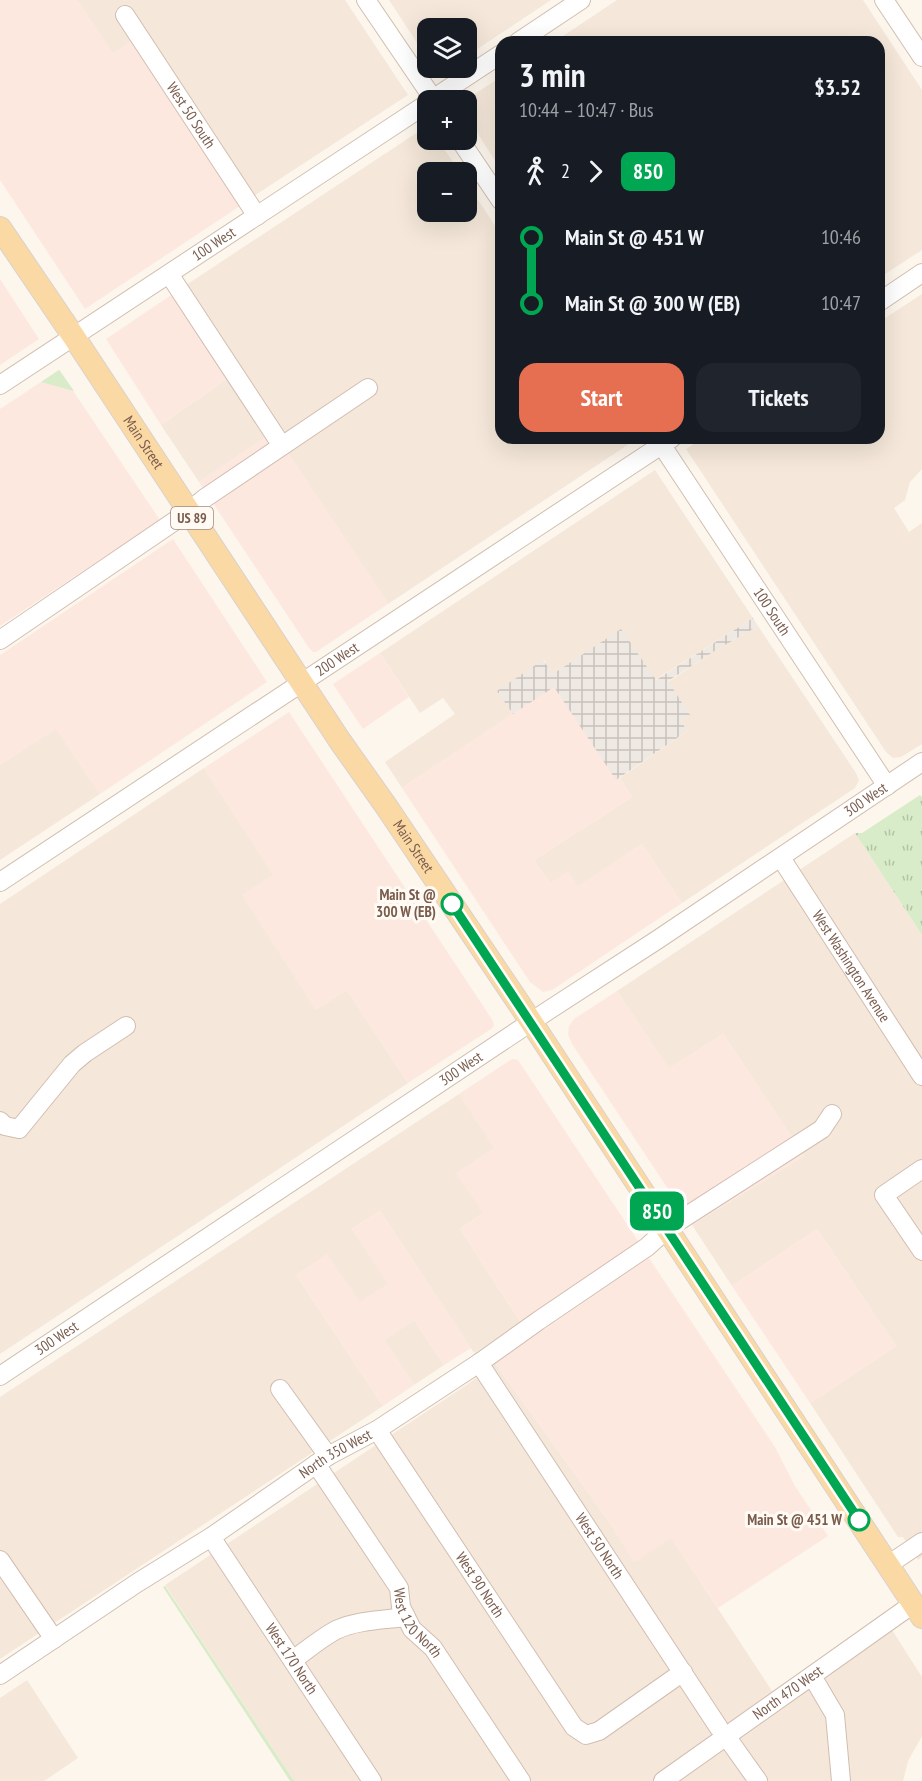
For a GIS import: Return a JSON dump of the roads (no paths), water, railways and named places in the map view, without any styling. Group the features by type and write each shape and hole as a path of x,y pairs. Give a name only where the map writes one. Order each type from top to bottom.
{"main road":[{"name":"Main Street","path":"0,228 668,1228 918,1610"}],"street":[{"path":"366,0 424,90"},
{"path":"527,36 581,0"},
{"path":"884,0 922,57"},
{"name":"West 50 South","path":"125,15 257,216"},
{"name":"100 West","path":"447,90 495,58"},
{"name":"100 West","path":"0,385 417,110"},
{"path":"467,150 495,192"},
{"path":"885,298 922,273"},
{"path":"169,274 282,446"},
{"path":"0,640 368,388"},
{"name":"200 West","path":"0,882 658,444"},
{"name":"100 South","path":"667,444 887,786"},
{"name":"300 West","path":"0,1376 922,762"},
{"name":"West Washington Avenue","path":"780,858 922,1076"},
{"path":"0,1121 5,1126 19,1129 72,1064 126,1026"},
{"name":"North 350 West","path":"0,1675 211,1537 322,1460 377,1430 479,1364 645,1248 668,1228 822,1129 831,1114"},
{"path":"922,1169 884,1195 922,1251"},
{"name":"West 50 North","path":"479,1364 722,1732 758,1781"},
{"name":"West 120 North","path":"280,1389 399,1588 401,1607 412,1629 433,1648 521,1781"},
{"name":"West 90 North","path":"377,1430 574,1726 586,1735 599,1731 683,1672"},
{"name":"West 170 North","path":"211,1537 372,1781"},
{"path":"888,1565 922,1542"},
{"path":"0,1560 54,1639"},
{"name":"North 470 West","path":"667,1780 722,1732 918,1610"},
{"path":"293,1660 334,1631 367,1622 406,1617"},
{"path":"812,1676 836,1714 842,1781"}],"place":[{"name":"Main St @ 300 W (EB)","path":"452,904"},
{"name":"Main St @ 451 W","path":"859,1520"}]}
